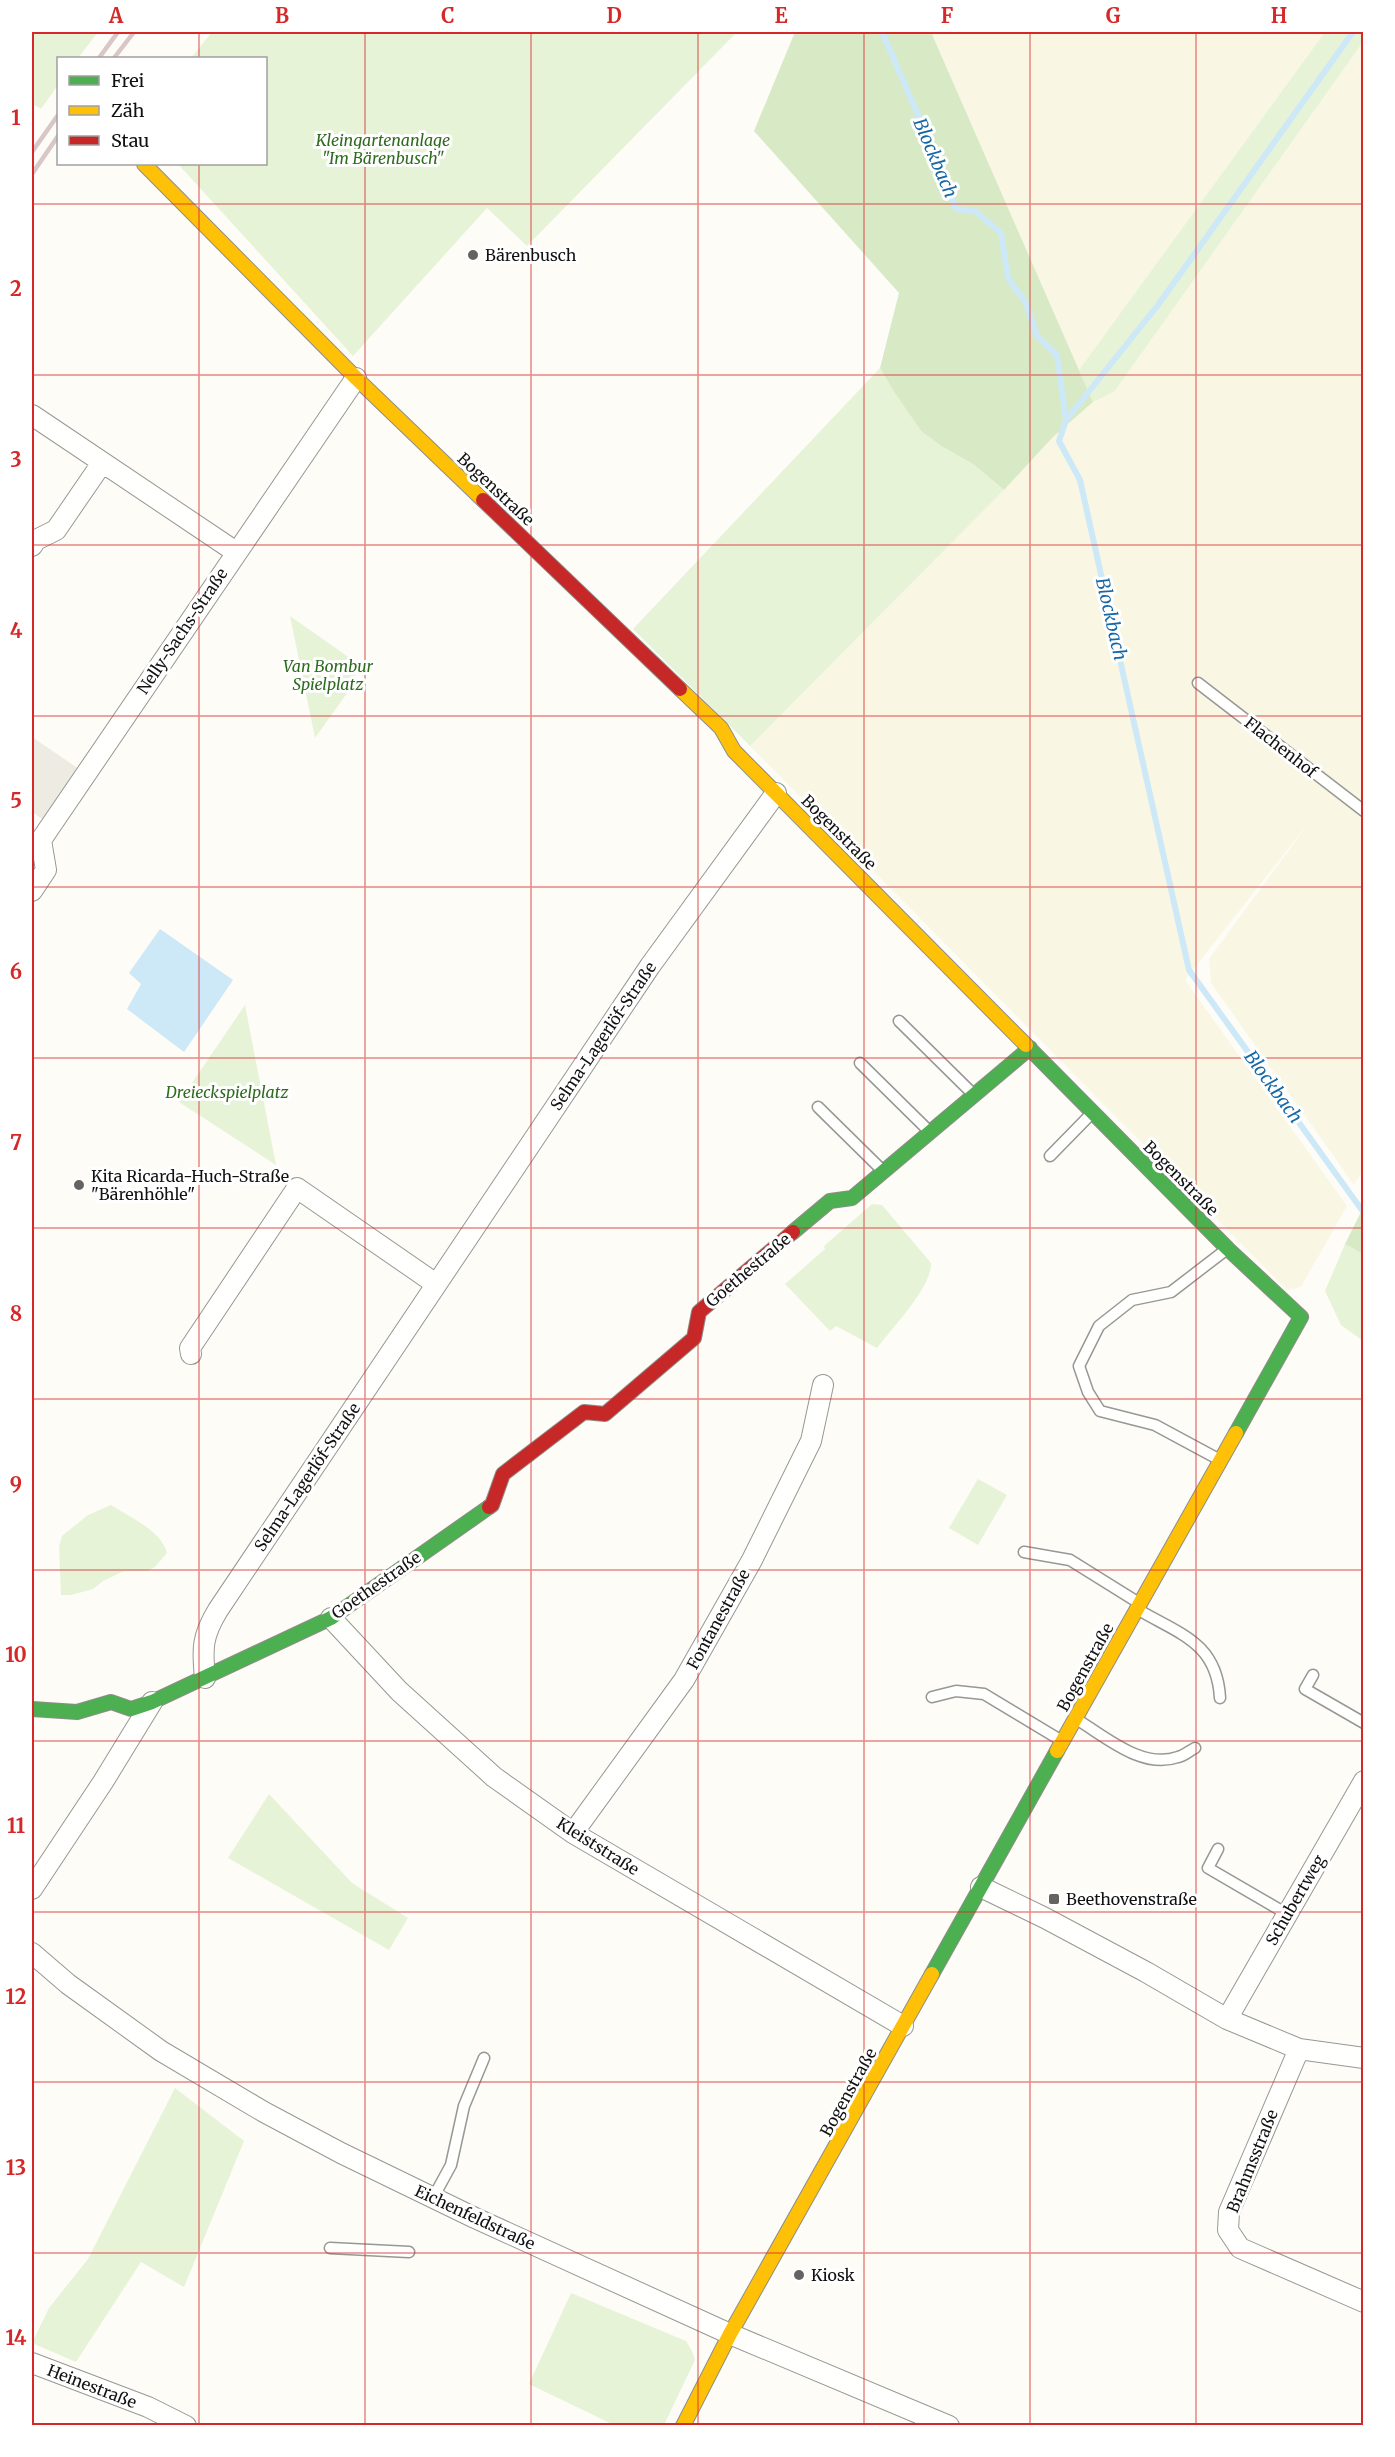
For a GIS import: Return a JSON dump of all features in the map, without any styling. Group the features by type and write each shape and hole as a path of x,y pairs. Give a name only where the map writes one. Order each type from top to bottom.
{"street":[{"name":"Bogenstraße","path":"145,165 356,378 722,728 734,751 1228,1249 1301,1317 730,2334 682,2426"},
{"name":"Nelly-Sachs-Straße","path":"32,891 46,870 41,840 356,378"},
{"path":"32,415 236,552"},
{"path":"32,546 36,540 56,530 102,463"},
{"name":"Selma-Lagerlöf-Straße","path":"205,1678 202,1647 208,1626 650,966 776,793"},
{"name":"Goethestraße","path":"32,1709 77,1712 111,1702 131,1709 205,1678 330,1618 492,1505 503,1474 584,1412 605,1414 694,1338 699,1312 707,1304 830,1201 852,1198 1030,1048"},
{"path":"191,1354 190,1348 297,1188 436,1284"},
{"name":"Fontanestraße","path":"573,1833 684,1680 752,1560 811,1441 823,1385"},
{"name":"Kleiststraße","path":"330,1618 399,1691 494,1777 573,1833 903,2026"},
{"path":"32,1889 103,1782 152,1702"},
{"name":"Schubertweg","path":"1227,2019 1364,1781"},
{"path":"981,1887 1136,1966 1227,2019 1299,2049 1364,2058"},
{"name":"Eichenfeldstraße","path":"32,1953 68,1984 161,2051 264,2112 433,2198 730,2334 949,2426"},
{"name":"Brahmsstraße","path":"1299,2049 1229,2211 1228,2230 1240,2248 1364,2302"},
{"name":"Heinestraße","path":"32,2363 148,2408 186,2426"}],"lane":[{"name":"Flachenhof","path":"1198,683 1364,811"},
{"path":"899,1021 974,1095"},
{"path":"860,1063 930,1132"},
{"path":"818,1107 883,1171"},
{"path":"1050,1156 1093,1112"},
{"path":"1221,1461 1155,1425 1100,1411 1088,1392 1079,1366 1099,1326 1132,1300 1171,1292 1228,1249"},
{"path":"1024,1552 1070,1560 1201,1647 1212,1662 1219,1678 1220,1698"},
{"path":"1313,1675 1305,1689 1364,1723"},
{"path":"932,1697 956,1691 984,1694 1062,1741"},
{"path":"1076,1719 1138,1756 1157,1761 1178,1757 1195,1748"},
{"path":"1218,1849 1208,1868 1287,1914"},
{"path":"433,2198 451,2165 464,2106 484,2058"},
{"path":"330,2248 409,2252"}],"shaded area":[{"path":"931,32 1325,32 1079,370"},
{"path":"1363,42 1364,1169 1354,1185 1211,983 1209,959 1310,821 1185,980 1347,1206 1301,1287 1287,1290 750,746 1004,490 1053,437 1093,402 1114,392"},
{"path":"32,737 79,769 44,820 32,812"}],"green space":[{"path":"32,32 98,32 79,57 57,57 57,86 41,109 32,103"},
{"name":"Kleingartenanlage \"Im Bärenbusch\"","path":"212,32 737,32 527,246 487,208 353,356 179,165 267,165 267,57 192,57"},
{"path":"795,32 931,32 1093,402 1053,437 1004,490 973,464 941,446 921,431 880,368 899,293 754,131"},
{"path":"1325,32 1363,32 1363,42 1114,392 1093,402 1079,370"},
{"path":"880,368 921,431 941,446 973,464 1004,490 750,746 633,629"},
{"name":"Van Bombur Spielplatz","path":"290,616 354,661 355,682 315,738"},
{"name":"Dreieckspielplatz","path":"245,1005 276,1165 179,1102"},
{"path":"872,1204 882,1205 931,1263 925,1284 877,1348 836,1326 830,1331 785,1284"},
{"path":"1363,1208 1363,1254 1345,1244"},
{"path":"1345,1244 1363,1254 1363,1341 1341,1325 1325,1291"},
{"path":"978,1479 1007,1495 978,1545 949,1528"},
{"path":"111,1505 152,1531 164,1545 167,1553 155,1567 147,1571 124,1571 103,1581 93,1589 71,1595 61,1595 59,1546 62,1536 88,1515"},
{"path":"269,1794 352,1883 408,1918 389,1950 228,1858"},
{"path":"175,2088 244,2141 184,2287 141,2262 76,2362 32,2343 49,2308 88,2259"},
{"path":"571,2293 686,2341 695,2360 664,2425 614,2425 529,2384"}],"water":[{"path":"160,929 233,980 184,1052 127,1009 141,984 129,973"}],"waterway":[{"name":"Blockbach","path":"882,32 945,177 956,209 975,211 1001,233 1008,278 1026,303 1037,336 1057,355 1066,420 1059,441 1080,480 1189,970 1364,1213"},
{"path":"1066,420 1158,305 1353,32"}],"railway":[{"path":"100,57 118,32"},
{"path":"115,57 134,32"},
{"path":"32,152 57,116"},
{"path":"32,174 57,137"}],"traffic: fast":[{"path":"1026,1045 1228,1249 1301,1317 1236,1433"},
{"path":"793,1232 830,1201 852,1198 1030,1048"},
{"path":"32,1709 77,1712 111,1702 131,1709 152,1702 331,1618 489,1507"},
{"path":"932,1974 1057,1751"}],"traffic: slow":[{"path":"145,165 356,378 483,500"},
{"path":"680,689 721,728 734,751 1026,1045"},
{"path":"1057,1751 1236,1433"},
{"path":"683,2426 730,2334 932,1974"}],"traffic: jam":[{"path":"483,500 680,689"},
{"path":"489,1507 492,1505 503,1474 584,1412 605,1414 694,1338 699,1312 793,1232"}],"place":[{"name":"Bärenbusch","path":"473,255"},
{"name":"Kita Ricarda-Huch-Straße \"Bärenhöhle\"","path":"79,1185"},
{"name":"Beethovenstraße","path":"1054,1899"},
{"name":"Kiosk","path":"799,2275"}]}
